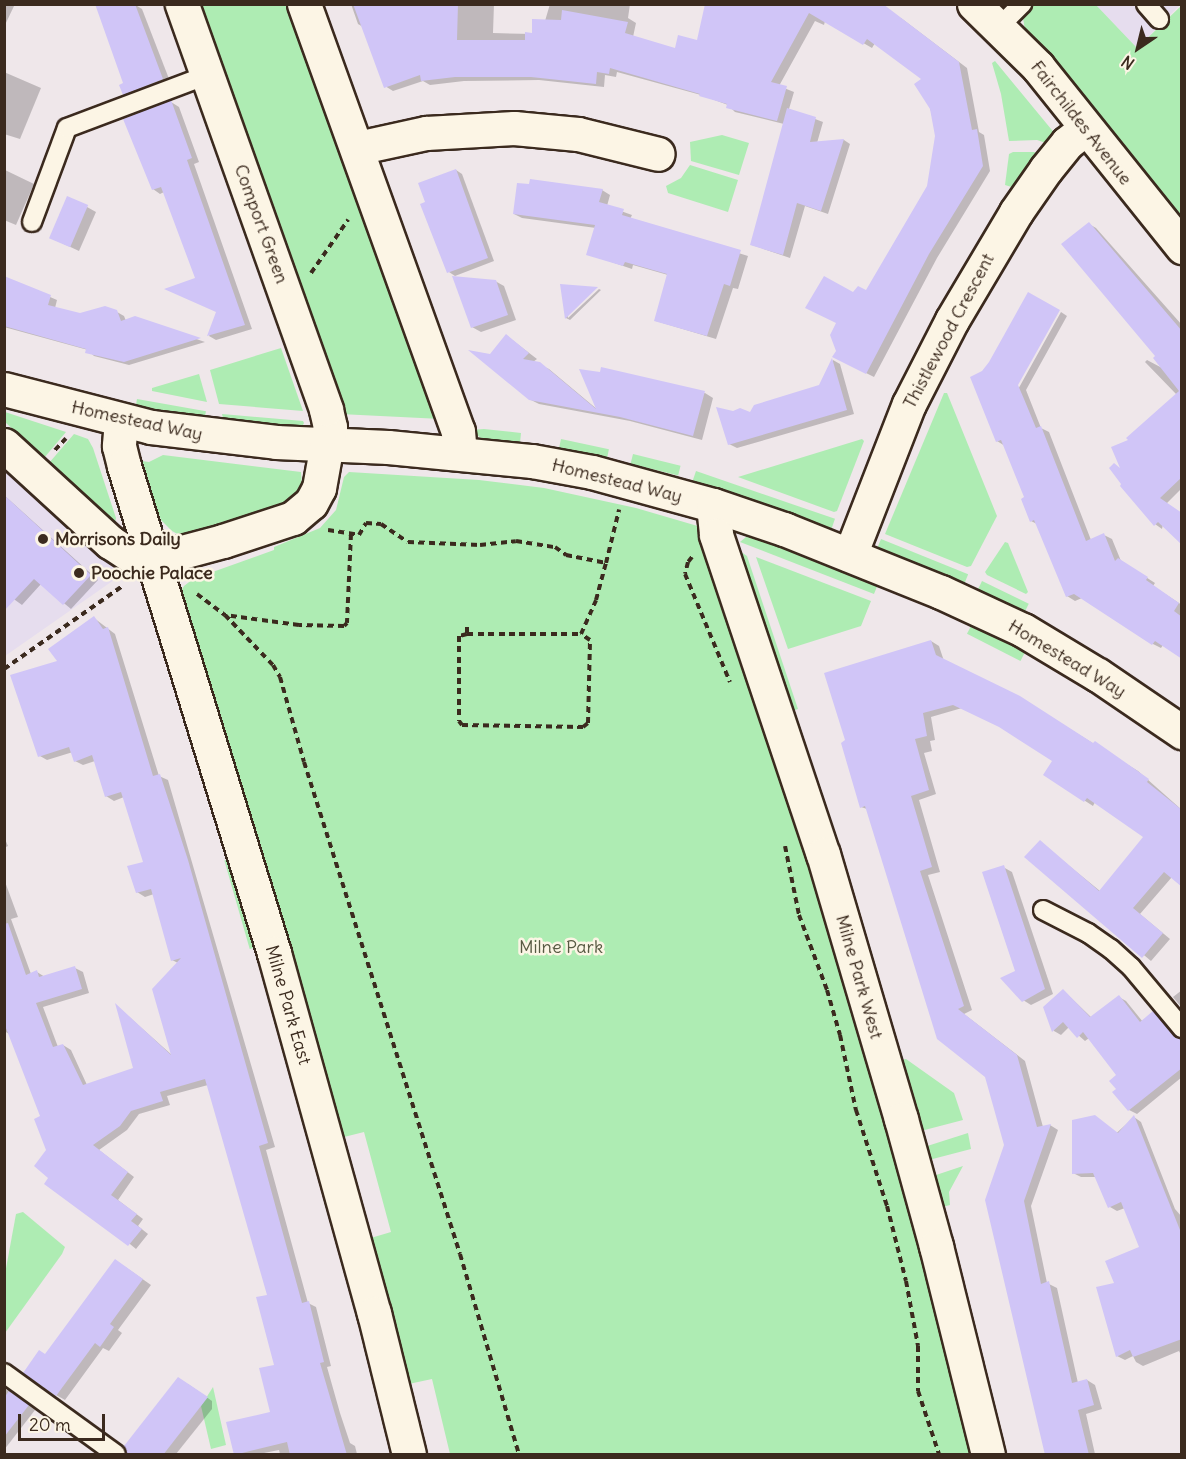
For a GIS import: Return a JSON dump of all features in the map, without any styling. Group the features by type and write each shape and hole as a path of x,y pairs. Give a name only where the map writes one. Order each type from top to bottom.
{"street":[{"name":"Comport Green","path":"182,4 326,409 330,427 329,446"},
{"path":"304,4 456,424 460,453"},
{"name":"Fairchildes Avenue","path":"974,4 1038,67 1182,247"},
{"path":"357,147 426,133 513,128 578,134 658,154"},
{"name":"Thistlewood Crescent","path":"850,555 909,404 952,320 1016,212 1046,169 1067,143 1086,128"},
{"name":"Homestead Way","path":"4,388 121,421 214,436 329,446 460,453 546,463 626,481 713,505 850,555 941,592 1023,630 1098,675 1182,732"},
{"name":"Milne Park East","path":"121,421 120,453 274,953 374,1313 409,1455"},
{"path":"4,445 110,542 130,555 152,560 223,542 292,518 306,509 320,488 329,446"},
{"name":"Milne Park West","path":"713,505 718,541 823,854 868,1008 929,1222 988,1455"}],"lane":[{"path":"999,27 1022,4"},
{"path":"1146,4 1159,19"},
{"path":"32,222 67,128 207,75"},
{"path":"1043,910 1088,933 1111,949 1131,967 1182,1028"},
{"path":"4,1373 116,1455"}],"path":[{"path":"289,302 360,202 372,190"},
{"path":"35,474 85,411"},
{"path":"581,634 596,600 626,481"},
{"path":"306,509 330,531 359,535 366,523 381,524 408,543 480,545 516,541 555,547 566,555 606,563"},
{"path":"351,534 344,626 299,625 225,615 273,665 280,677 304,762 460,1254 519,1455"},
{"path":"718,541 691,557 686,574 731,686"},
{"path":"4,669 100,603 152,560"},
{"path":"467,627 467,633"},
{"path":"467,633 581,634 590,640 588,723 583,727 462,725 459,721 459,636 467,633"},
{"path":"784,842 800,915 834,1013 856,1110 887,1206 906,1281 918,1346 918,1391 939,1455"}],"shaded area":[{"path":"1181,4 1137,48 1096,5"},
{"path":"4,465 112,564 134,566 5,656"}],"green space":[{"path":"191,5 293,5 441,419 340,414"},
{"path":"1034,5 1096,5 1137,48 1181,6 1181,224 1025,30 1023,18"},
{"path":"995,61 1056,135 1049,144 1037,140 1009,141 1001,94 992,63"},
{"path":"722,135 749,143 739,175 691,161 690,142"},
{"path":"1034,152 1041,155 1018,189 1005,185 1009,154"},
{"path":"690,165 738,180 728,212 668,193 666,186 681,178"},
{"path":"281,348 303,411 219,404 210,370"},
{"path":"199,374 207,402 152,391 152,388"},
{"path":"944,393 947,393 997,516 971,566 967,567 885,534"},
{"path":"137,399 206,411 205,419 136,407"},
{"path":"5,412 66,432 44,458 5,422"},
{"path":"222,414 303,421 304,423 302,427 224,423"},
{"path":"471,430 521,433 520,443 482,439"},
{"path":"74,434 88,439 93,448 116,518 115,523 49,463"},
{"path":"561,439 609,449 607,459 559,449"},
{"path":"862,439 864,441 837,511 834,512 738,477"},
{"path":"633,454 681,466 678,476 631,464"},
{"path":"163,455 301,472 302,487 291,503 183,537 172,531 161,520 144,473 142,461 149,462"},
{"path":"696,471 835,519 832,528 693,480"},
{"name":"Milne Park","path":"349,472 479,480 544,488 636,508 701,527 811,853 977,1454 450,1454 432,1379 404,1385 364,1240 391,1232 364,1132 336,1139 178,596 184,586 193,579 274,550 274,547 320,528 336,510 344,477"},
{"path":"746,537 756,538 800,553 878,584 874,594 740,542"},
{"path":"881,539 968,574 964,583 877,548"},
{"path":"1005,542 1008,543 1028,592 1026,594 985,572"},
{"path":"737,549 747,556 798,709 789,712"},
{"path":"756,557 871,601 861,626 788,649"},
{"path":"982,581 1029,604 1024,614 977,591"},
{"path":"972,624 1025,651 1020,661 967,634"},
{"path":"233,858 258,946 250,949 224,860"},
{"path":"906,1059 954,1093 963,1120 917,1132 896,1061"},
{"path":"968,1133 971,1149 925,1161 921,1148"},
{"path":"963,1166 949,1192 950,1205 938,1208 930,1177"},
{"path":"23,1212 65,1247 5,1333 5,1274 16,1214"},
{"path":"213,1387 226,1445 211,1449 201,1406"}],"building":[{"path":"95,4 135,4 163,79 123,95 119,85 123,83"},
{"path":"353,4 458,4 457,40 525,40 525,32 532,33 532,19 561,20 562,10 628,22 625,33 675,48 678,35 697,40 705,4 883,4 959,62 972,130 977,129 983,166 929,254 866,374 832,357 836,351 830,335 836,323 805,308 824,276 853,292 858,286 866,290 927,186 935,136 930,109 914,84 921,79 867,39 863,45 809,13 771,82 787,86 777,121 726,108 727,104 699,96 700,94 610,68 609,74 597,72 596,84 531,77 455,77 421,81 420,75 384,88"},
{"path":"171,100 192,158 187,160 245,325 207,336 216,312 164,289 195,278 161,187 152,190 123,119"},
{"path":"787,108 816,117 810,142 844,139 821,211 797,203 783,255 750,245"},
{"path":"456,169 488,258 447,273 420,204 425,202 418,183"},
{"path":"530,179 603,189 599,202 624,209 622,215 741,250 730,286 724,284 707,336 654,321 667,274 625,262 623,266 586,255 595,225 513,214 517,183 529,184"},
{"path":"67,196 88,205 70,247 49,238"},
{"path":"1089,222 1182,331 1182,477 1160,498 1182,513 1182,545 1158,522 1154,526 1120,486 1121,484 1109,468 1114,463 1120,468 1111,447 1128,440 1126,438 1179,391 1153,358 1155,356 1061,244"},
{"path":"4,276 51,295 48,305 80,313 105,306 117,310 121,321 135,316 201,338 124,362 85,353 86,349 4,326"},
{"path":"452,276 496,280 508,315 471,328"},
{"path":"560,284 598,287 565,319"},
{"path":"1028,292 1060,310 1018,385 1036,428 1041,426 1086,541 1104,533 1115,561 1118,558 1148,577 1146,580 1179,603 1174,611 1182,617 1182,659 1155,641 1152,645 1074,594 1066,597 1034,520 1030,522 1021,499 1024,497 1001,440 996,442 970,377 982,371 989,362"},
{"path":"506,334 529,353 523,359 540,362 596,409 579,369 600,372 601,367 705,391 693,436 620,417 529,400 468,350 490,354"},
{"path":"832,358 847,410 728,445 716,407 733,411 740,408 750,412 754,405 819,385"},
{"path":"4,495 91,575 63,605 34,579 4,611"},
{"path":"94,616 103,629 108,627 153,776 160,774 188,860 268,1143 259,1146 302,1303 309,1301 324,1362 320,1363 347,1455 290,1455 287,1442 234,1455 226,1422 270,1412 259,1368 274,1365 256,1297 267,1295 205,1079 160,1092 163,1101 131,1111 120,1126 93,1145 128,1172 111,1195 137,1214 131,1221 142,1229 128,1246 44,1184 48,1178 34,1166 46,1150 34,1119 40,1116 4,1023 4,924 8,923 26,975 37,970 39,977 75,966 82,989 36,1003 53,1047 63,1044 83,1085 133,1068 115,1003 171,1055 152,989 181,958 171,961 151,889 136,893 127,866 143,862 121,792 105,797 92,755 74,762 69,747 38,757 10,675 57,661 48,649"},
{"path":"931,640 936,655 1020,696 1093,743 1095,741 1149,779 1147,782 1182,810 1182,887 1164,872 1133,908 1163,933 1142,958 1024,857 1040,840 1099,891 1143,837 1087,798 1084,802 1043,775 1052,761 999,727 953,705 923,713 927,736 915,739 929,790 911,796 932,867 920,871 964,1006 958,1009 1017,1055 1037,1127 1051,1124 1024,1201 1041,1284 1049,1281 1072,1383 1087,1379 1094,1405 1078,1410 1089,1455 1045,1455 985,1200 1004,1145 985,1077 937,1039 865,806 860,808 841,743 845,740 824,673"},
{"path":"1004,865 1045,989 1022,1002 1000,978 1015,971 982,872"},
{"path":"1063,989 1090,1017 1119,995 1140,1022 1153,1011 1173,1035 1182,1039 1182,1068 1128,1111 1112,1092 1116,1089 1109,1081 1116,1075 1083,1032 1077,1038 1063,1022 1052,1032 1043,1007"},
{"path":"1095,1115 1118,1133 1134,1115 1182,1235 1182,1339 1133,1357 1130,1350 1116,1357 1096,1287 1114,1283 1105,1261 1139,1247 1121,1202 1108,1208 1093,1173 1072,1174 1072,1120"},
{"path":"115,1259 143,1279 110,1324 114,1327 100,1347 95,1343 56,1396 23,1373 39,1350 45,1354"},
{"path":"178,1377 208,1397 163,1455 127,1455 124,1446"},
{"path":"9,1391 29,1405 4,1437 4,1398"}],"place":[{"name":"Morrisons Daily","path":"43,539"},
{"name":"Poochie Palace","path":"79,573"}]}
